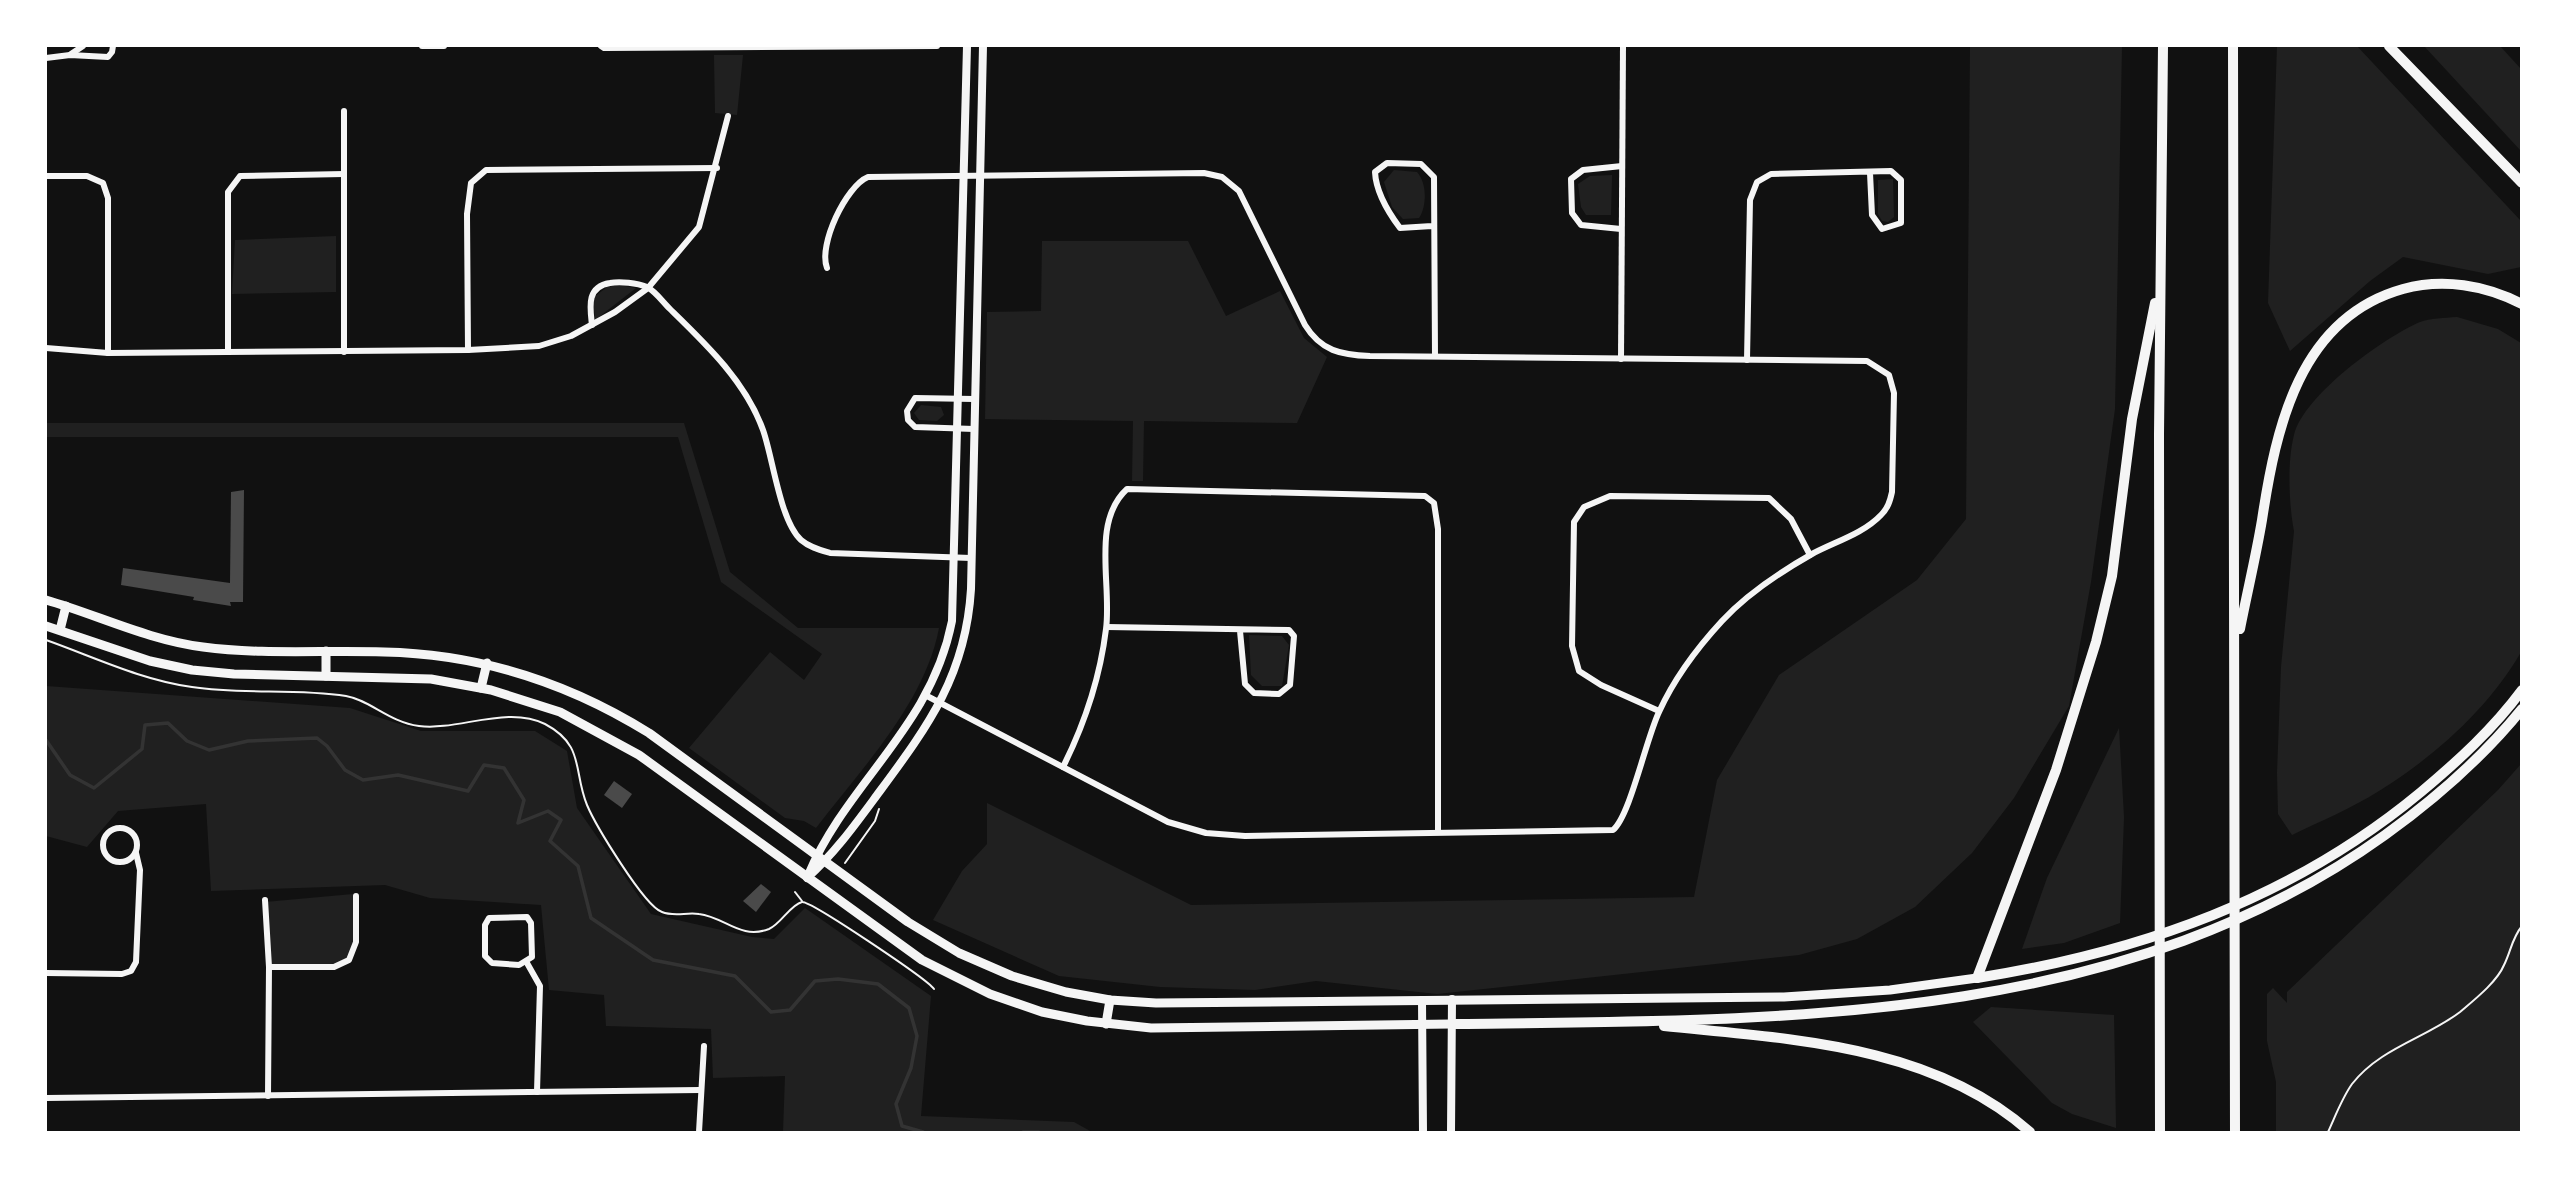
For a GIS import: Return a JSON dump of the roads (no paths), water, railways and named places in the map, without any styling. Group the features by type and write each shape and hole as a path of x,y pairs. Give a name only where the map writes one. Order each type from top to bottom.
{"highway":[{"path":"2160,1132 2160,276 2163,46"},
{"path":"2233,46 2235,1132"},
{"path":"2389,46 2522,183"},
{"path":"1977,978 2063,751 2102,618 2121,521 2132,419 2160,276"},
{"path":"2235,653 2279,427 2299,380 2323,343 2363,307 2385,295 2421,285 2474,286 2522,304"},
{"path":"1977,978 2065,962 2143,942 2217,916 2287,883 2368,833 2435,780 2492,726 2522,690"},
{"path":"1451,1024 1630,1022 1793,1014 1932,1000 2074,975 2175,946 2276,902 2354,856 2445,787 2489,746 2522,709"},
{"path":"1630,1022 1777,1038 1895,1060 1929,1071 1979,1095 2030,1132"}],"main road":[{"path":"46,600 155,637 201,647 414,653 487,663 563,687 625,718 925,934 975,961 1046,987 1110,1000 1156,1003 1818,995 1977,978"},
{"path":"60,630 66,606"},
{"path":"46,626 150,661 192,670 419,678 481,688 560,712 604,734 665,774 905,950 950,976 1026,1007 1106,1024 1151,1028 1451,1024"},
{"path":"326,651 326,676"},
{"path":"481,688 487,663"},
{"path":"1106,1024 1110,1000"}],"street":[{"path":"70,55 83,46"},
{"path":"46,58 70,55 107,57 113,52 113,46"},
{"path":"422,46 444,46"},
{"path":"601,46 937,46"},
{"path":"967,46 983,46 971,558 966,634 955,671 941,703 917,741 825,861 807,878 817,854 927,696 947,646 953,610 955,558 967,46"},
{"path":"1621,359 1623,46"},
{"path":"344,111 344,352"},
{"path":"46,348 108,353 468,350 538,345 571,337 648,288 699,227 728,116"},
{"path":"1432,226 1400,228 1388,212 1375,183 1375,172 1387,163 1421,164 1434,177 1432,226 1435,356"},
{"path":"1621,229 1581,225 1572,213 1571,179 1583,170 1622,166"},
{"path":"468,350 467,214 471,183 486,170 716,168"},
{"path":"1747,360 1750,200 1757,182 1771,174 1891,171 1901,180 1900,223 1882,229 1872,215 1870,173"},
{"path":"827,268 824,258 827,244 847,194 856,183 874,175 1198,173 1222,177 1242,196 1306,325 1320,344 1346,354 1867,361 1889,375 1895,393 1892,492 1889,506 1880,517 1811,555 1725,618 1699,647 1659,711 1638,766 1623,821 1613,830 1244,836 1206,833 1168,822 927,696"},
{"path":"228,352 228,192 233,182 240,176 344,174"},
{"path":"46,176 87,176 103,183 108,198 108,353"},
{"path":"592,325 590,299 595,289 620,282 648,288 732,375 750,402 763,429 789,520 800,540 830,553 971,558"},
{"path":"974,399 915,398 906,411 910,423 915,427 974,429"},
{"path":"1063,767 1095,690 1107,627 1108,523 1115,500 1127,489 1425,496 1434,503 1438,529 1438,832"},
{"path":"1659,711 1601,685 1579,671 1572,646 1574,522 1584,507 1610,496 1769,498 1791,519 1811,555"},
{"path":"1107,627 1240,631 1266,627 1289,630 1294,636 1290,685 1279,694 1254,693 1245,684 1240,631"},
{"path":"46,973 122,974 131,971 136,962 140,870 136,853 138,841 131,831 120,828 105,837 103,849 115,862 127,861 136,853"},
{"path":"269,967 334,967 349,960 356,942 356,896"},
{"path":"265,900 269,967 268,1096"},
{"path":"527,917 531,923 532,957 527,963 492,963 485,956 485,925 489,918 527,917"},
{"path":"527,963 540,986 537,1092"},
{"path":"1451,1132 1452,999"},
{"path":"1422,1000 1423,1132"},
{"path":"699,1132 704,1046"},
{"path":"46,1098 700,1090"}],"waterway":[{"path":"46,740 70,775 94,788 142,749 145,725 168,723 187,741 209,750 248,741 317,738 327,746 345,770 363,780 398,775 468,791 484,765 504,768 524,800 518,823 548,811 561,820 550,841 578,866 591,918 653,960 735,976 771,1012 790,1010 815,981 838,979 878,984 909,1008 917,1036 911,1068 896,1104 902,1126 923,1132"},
{"path":"1023,1132 1039,1132"}]}
